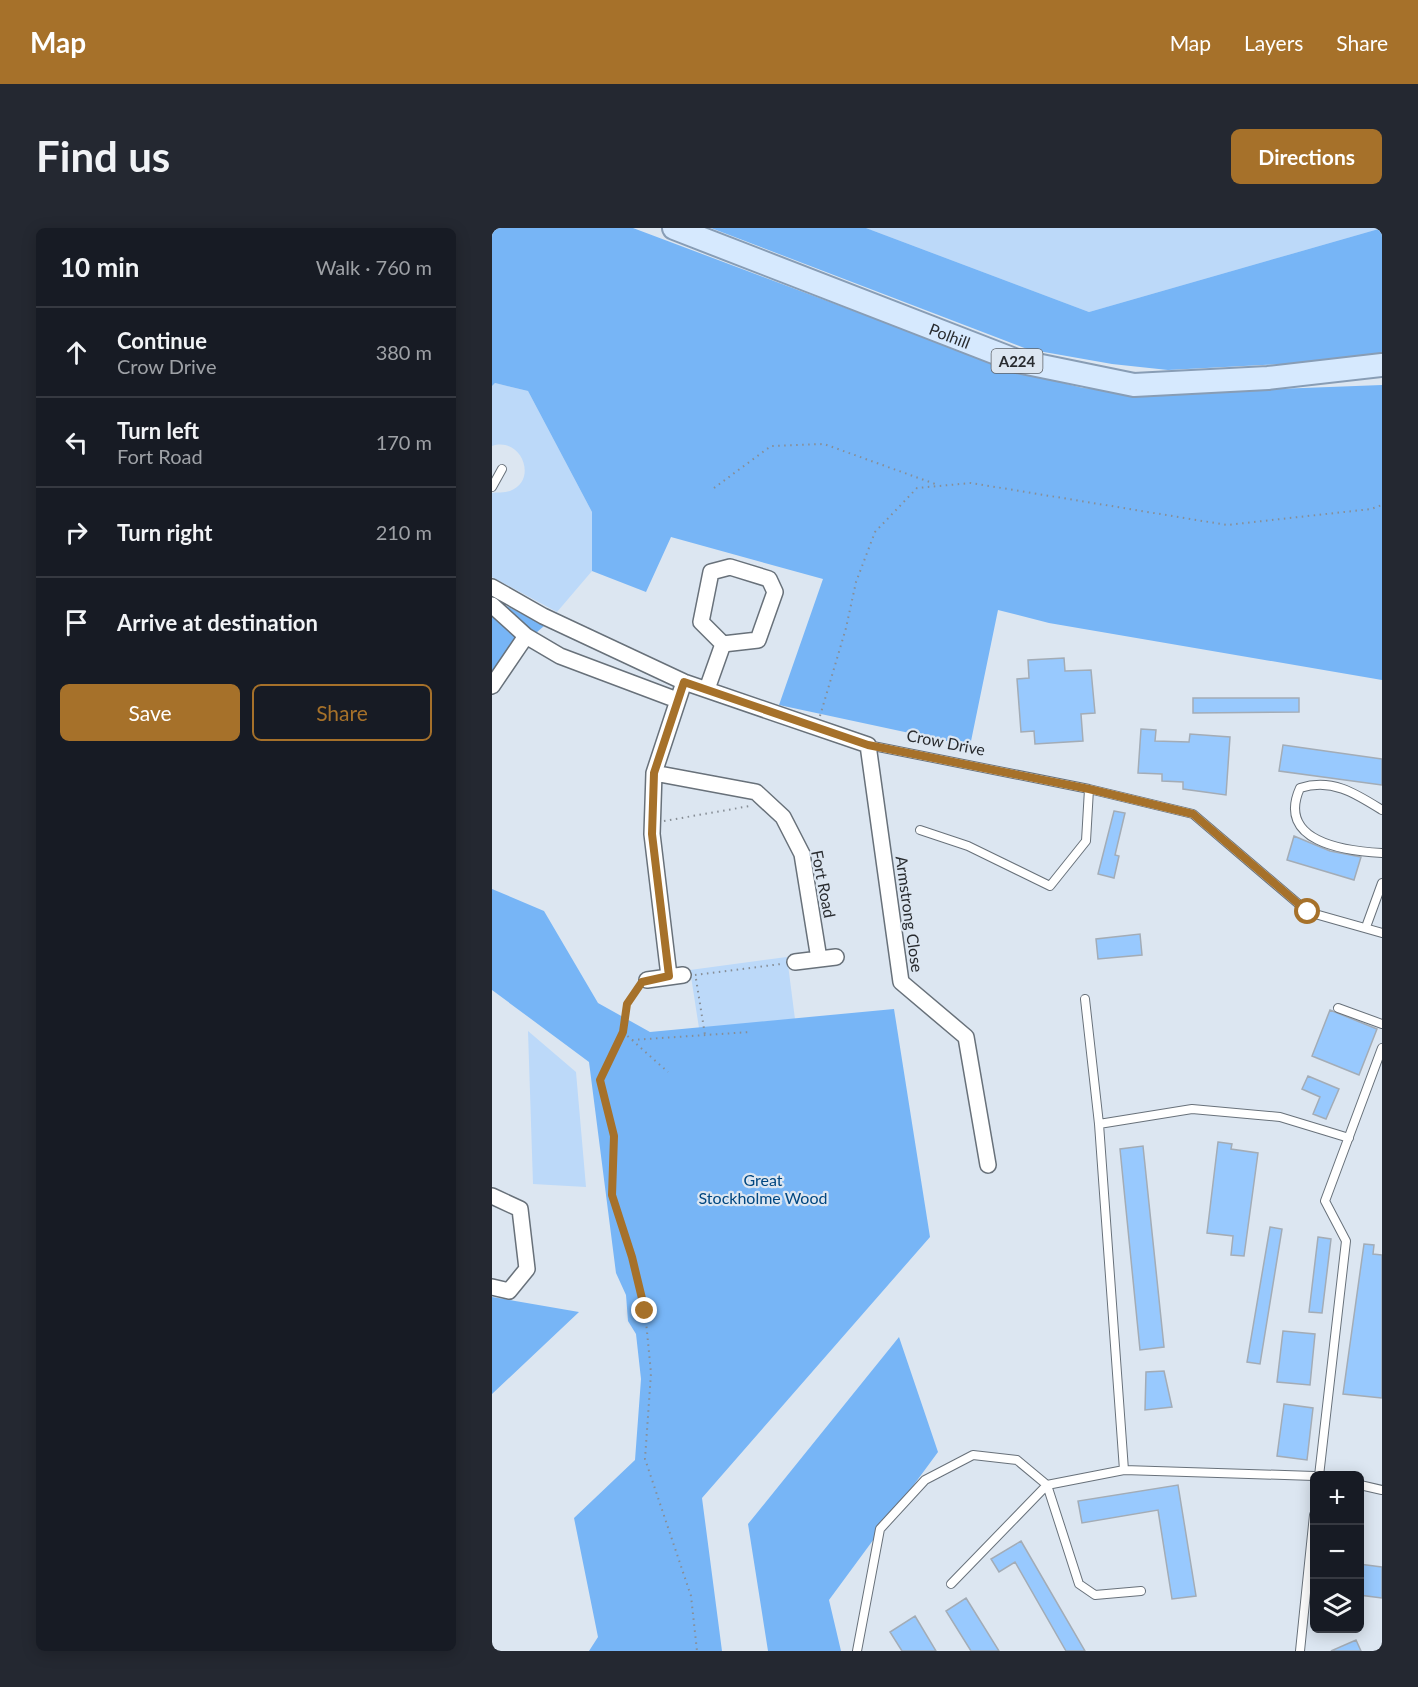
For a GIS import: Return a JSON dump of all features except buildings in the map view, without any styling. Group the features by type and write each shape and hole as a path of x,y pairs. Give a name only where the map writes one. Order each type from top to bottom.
{"main road":[{"name":"Polhill","path":"674,228 1017,361 1134,385 1313,374 1382,364"}],"street":[{"path":"730,567 769,579 775,592 758,640 723,644 701,622 711,572 730,567"},
{"name":"Crow Drive","path":"492,587 543,616 684,682 868,745"},
{"path":"492,605 526,636 560,656 677,700"},
{"path":"492,686 526,636"},
{"path":"707,689 723,644"},
{"path":"647,980 682,975 652,822 654,773 684,682"},
{"name":"Armstrong Close","path":"868,745 901,982 966,1037 988,1165"},
{"name":"Fort Road","path":"654,773 756,792 783,817 802,854 819,959"},
{"path":"795,962 836,957"},
{"path":"492,1196 520,1209 527,1269 509,1291 492,1287"}],"lane":[{"path":"492,487 502,469"},
{"name":"Crow Drive","path":"868,745 1089,789 1193,814 1308,912 1382,933"},
{"path":"1382,810 1346,789 1323,783 1300,788 1294,802 1294,819 1308,836 1348,848 1382,853"},
{"path":"920,830 968,846 1050,886 1086,841 1089,789"},
{"path":"1366,927 1382,883"},
{"path":"1085,999 1100,1124 1124,1470"},
{"path":"1338,1008 1382,1024"},
{"path":"1318,1471 1346,1240 1325,1201 1382,1048"},
{"path":"1100,1124 1192,1109 1280,1117 1349,1138"},
{"path":"856,1651 880,1529 925,1480 973,1455 1017,1460 1047,1485 1079,1584 1095,1595 1141,1591"},
{"path":"951,1584 1047,1485 1124,1470 1310,1476"},
{"path":"1364,1486 1382,1490"},
{"path":"1300,1651 1313,1525"}],"path":[{"path":"714,488 771,446 824,444 940,486"},
{"path":"816,727 846,628 856,582 874,532 917,488 971,483 1227,525 1371,509 1382,505"},
{"path":"652,822 746,809 764,799"},
{"path":"705,1035 682,975 795,962"},
{"path":"647,980 642,982 627,1004 623,1032 600,1080 614,1136 612,1195 632,1257 645,1311 651,1373 645,1459 691,1596 697,1651"},
{"path":"623,1032 668,1071"},
{"path":"632,1040 750,1032"}],"shaded area":[{"path":"492,228 633,228 1011,370 1083,388 1167,393 1382,385 1382,680 1049,623 998,610 970,746 779,705 823,579 671,537 646,592 592,571 592,512 528,391 495,383 492,386"},
{"path":"711,228 866,228 1089,312 1382,228 1382,354 1320,362 1168,370 1112,364 1027,349"},
{"path":"866,228 1382,228 1089,312"},
{"path":"495,383 528,391 592,512 592,571 557,612 492,577 492,493 510,491 519,485 524,478 525,469 518,453 511,447 492,446 492,386"},
{"path":"492,598 544,626 492,671"},
{"name":"Great Stockholme Wood","path":"492,889 544,911 598,1003 650,1032 894,1009 930,1237 702,1498 722,1651 589,1651 598,1637 574,1518 635,1460 641,1379 636,1334 628,1321 626,1295 616,1273 589,1062 492,990"},
{"path":"787,957 795,1019 699,1028 690,970"},
{"path":"528,1031 576,1072 586,1187 533,1184"},
{"path":"492,1297 579,1312 492,1394"},
{"path":"899,1337 938,1452 829,1600 841,1651 768,1651 748,1524"}],"route":[{"path":"645,1311 632,1257 612,1195 614,1136 600,1080 623,1032 627,1004 642,982 669,976 652,834 654,773 684,682 868,745 1089,789 1193,814 1308,912"}]}
